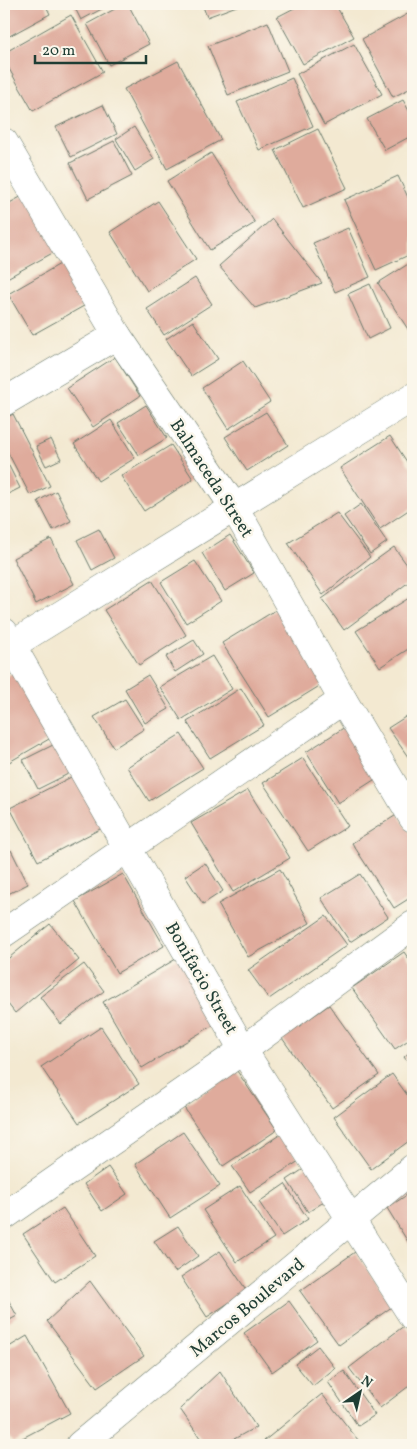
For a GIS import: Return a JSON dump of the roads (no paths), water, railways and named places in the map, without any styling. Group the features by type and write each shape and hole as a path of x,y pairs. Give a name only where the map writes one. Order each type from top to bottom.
{"street":[{"name":"Balmaceda Street","path":"6,151 117,335 234,507 343,700 413,818"},
{"path":"4,402 117,335"},
{"path":"6,642 234,507 413,397"},
{"name":"Bonifacio Street","path":"6,642 128,848 243,1050 413,1317"},
{"path":"4,933 343,700"},
{"path":"4,1216 243,1050 413,925"},
{"name":"Marcos Boulevard","path":"80,1445 413,1168"}]}
